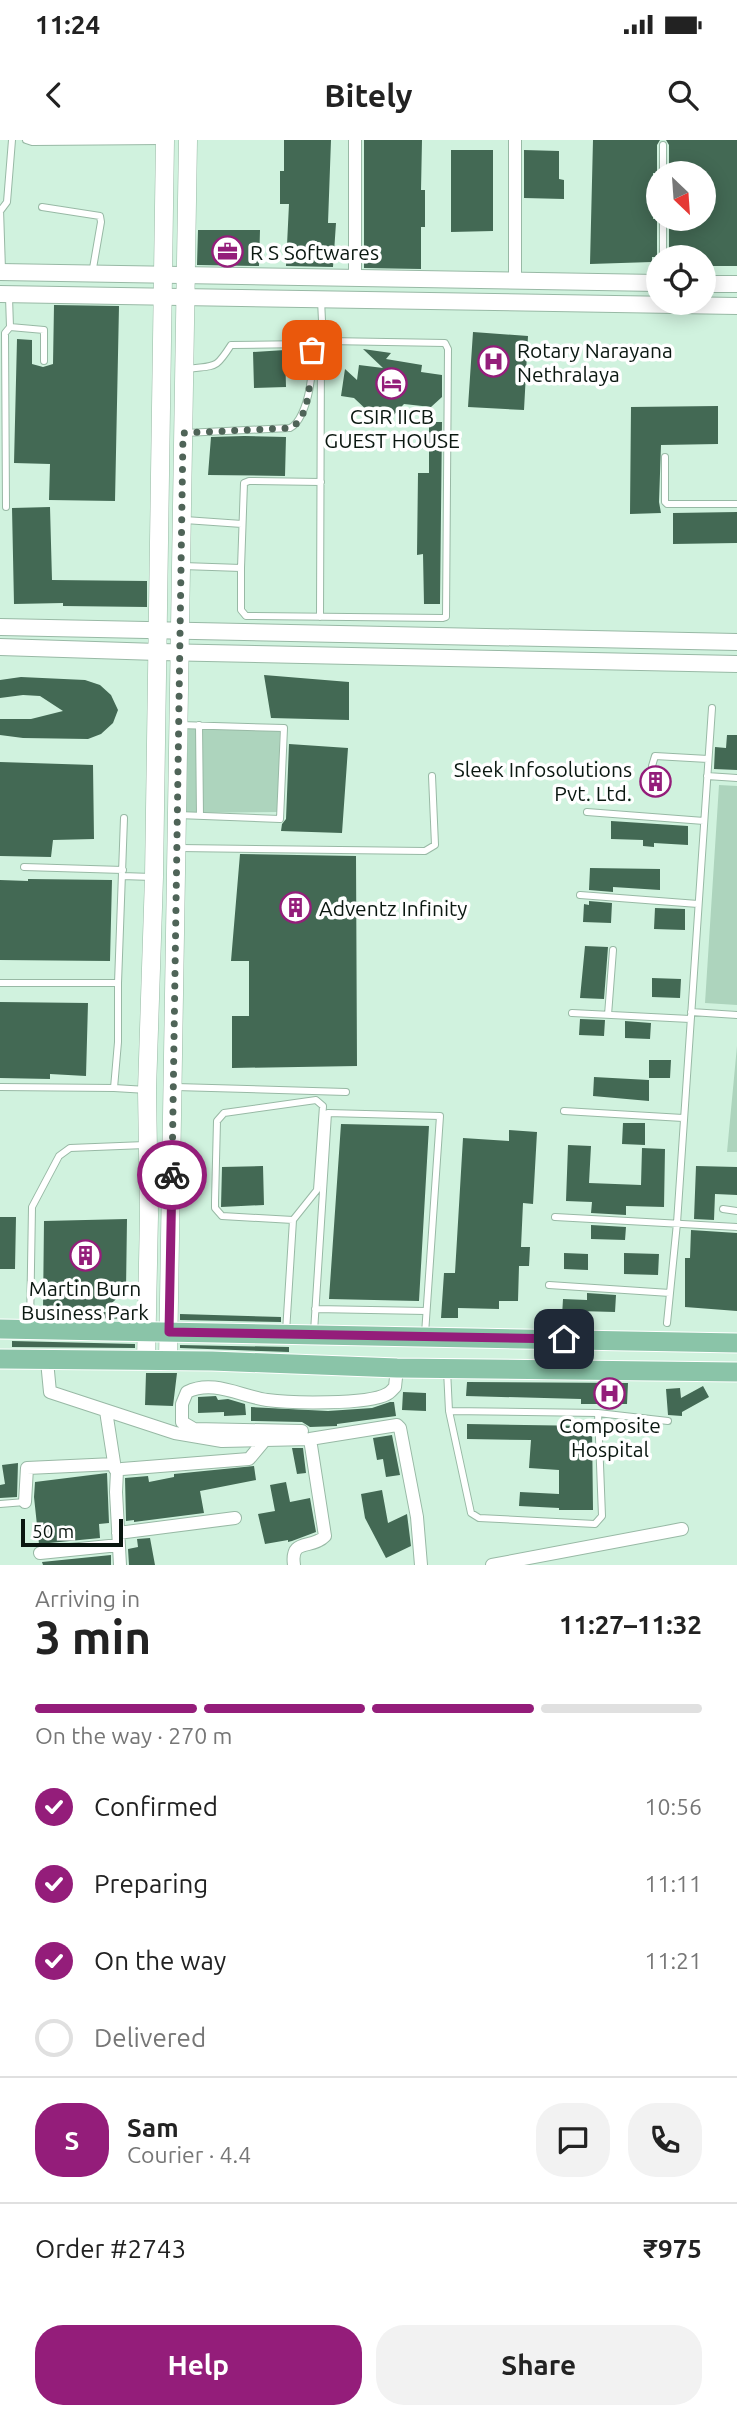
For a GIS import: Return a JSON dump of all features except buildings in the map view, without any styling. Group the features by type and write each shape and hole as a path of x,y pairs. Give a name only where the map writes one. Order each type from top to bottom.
{"main road":[{"path":"168,1361 188,140"},
{"path":"146,1361 149,1215 147,1090 154,877 165,141"},
{"path":"1,1328 30,1331 737,1343"},
{"path":"0,1359 737,1372"}],"street":[{"path":"355,140 355,278"},
{"path":"514,281 515,140"},
{"path":"1,272 646,283"},
{"path":"556,304 559,281"},
{"path":"716,284 737,284"},
{"path":"5,294 737,306"},
{"path":"0,627 737,642"},
{"path":"0,647 737,664"},
{"path":"47,1361 50,1392 175,1433 222,1441 265,1440 399,1426 417,1517 421,1565"},
{"path":"306,1435 194,1429 182,1422 182,1404 187,1392 202,1388 226,1389 267,1400 329,1402 377,1398 387,1395 395,1387 397,1368"},
{"path":"106,1410 115,1468 120,1565"},
{"path":"294,1565 295,1549 320,1541 324,1536 306,1435"},
{"path":"25,1502 27,1468 122,1469 248,1459 265,1440"},
{"path":"40,1553 235,1518"},
{"path":"492,1565 682,1529"}],"lane":[{"path":"1,272 0,210 7,202 12,140"},
{"path":"26,140 165,141"},
{"path":"663,145 663,161"},
{"path":"42,207 100,216 92,274"},
{"path":"5,294 10,327 5,334 6,507"},
{"path":"320,617 323,342 321,300"},
{"path":"10,327 44,330 44,361"},
{"path":"321,482 246,482 242,524 241,610 246,616 447,616 447,345 323,342"},
{"path":"183,369 216,366 224,359 231,345 308,344 312,350 309,390 297,425 290,428 183,433"},
{"path":"665,457 667,504 737,504"},
{"path":"182,520 242,524"},
{"path":"181,566 241,568"},
{"path":"667,1323 677,1223 712,708"},
{"path":"176,815 279,818 284,729 178,725"},
{"path":"199,725 200,816"},
{"path":"652,766 656,756 708,759"},
{"path":"176,848 425,851 435,845 432,776"},
{"path":"707,776 737,778"},
{"path":"587,813 704,821"},
{"path":"114,1088 118,1042 124,818"},
{"path":"24,867 154,877"},
{"path":"580,895 698,904"},
{"path":"608,1015 613,950"},
{"path":"0,984 118,983"},
{"path":"572,1013 737,1015"},
{"path":"0,1087 147,1090"},
{"path":"174,1087 346,1093"},
{"path":"286,1334 293,1220 317,1190 323,1106 316,1100 224,1114 216,1121 217,1212 222,1216 293,1220"},
{"path":"564,1111 683,1118"},
{"path":"314,1334 328,1113 440,1116 425,1336"},
{"path":"30,1331 33,1207 59,1156 70,1147 147,1144"},
{"path":"723,1209 737,1211"},
{"path":"555,1217 737,1227"},
{"path":"549,1285 670,1293"},
{"path":"316,1310 426,1311"},
{"path":"447,1368 449,1411 471,1513 475,1517 595,1524 602,1516 598,1413"},
{"path":"449,1411 598,1413 668,1421"},
{"path":"0,1504 25,1502"}],"green space":[{"path":"188,729 280,729 278,812 185,813"},
{"path":"719,785 737,786 737,1005 705,1003"},
{"path":"737,1046 737,1152 727,1152"}],"way so far":[{"path":"172,1175 183,433 290,428 297,425 309,390 312,350"}],"place":[{"name":"R S Softwares","path":"227,252"},
{"name":"Rotary Narayana Nethralaya","path":"494,362"},
{"name":"CSIR IICB GUEST HOUSE","path":"392,384"},
{"name":"Sleek Infosolutions Pvt. Ltd.","path":"655,781"},
{"name":"Adventz Infinity","path":"296,908"},
{"name":"Martin Burn Business Park","path":"85,1256"},
{"name":"Composite Hospital","path":"610,1393"}],"route":[{"path":"172,1175 169,1332 564,1339"}]}
